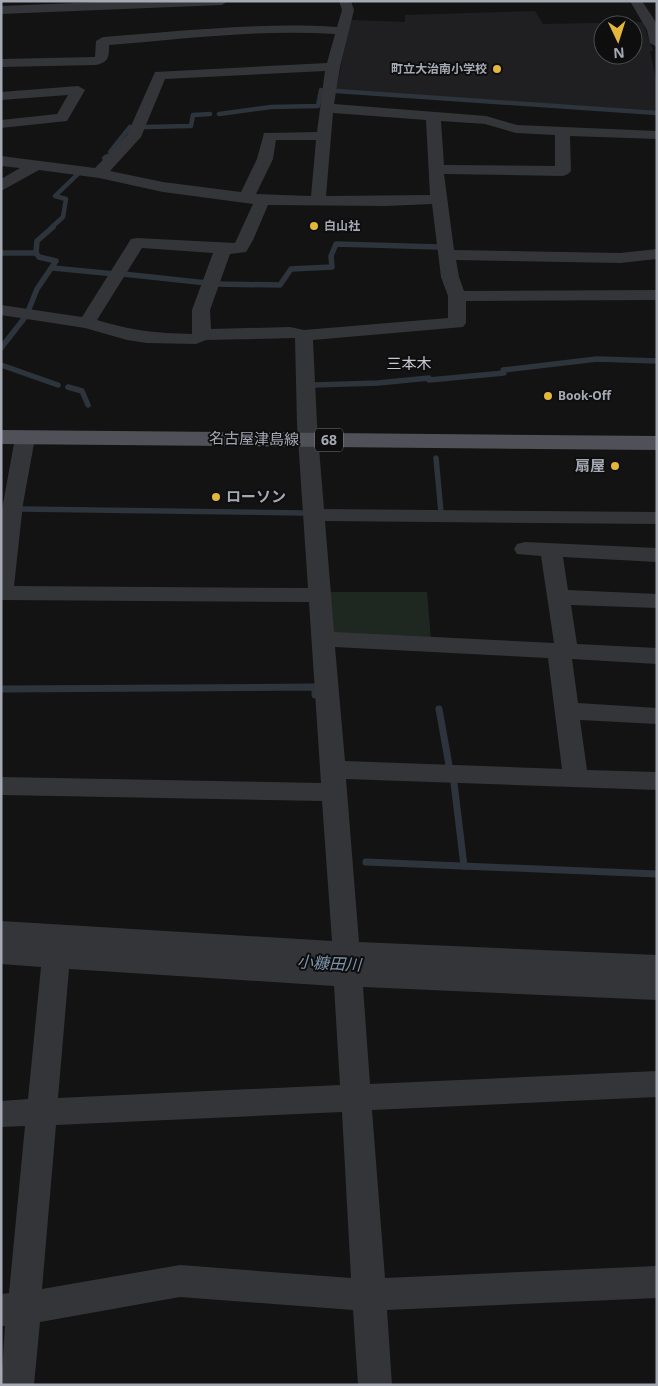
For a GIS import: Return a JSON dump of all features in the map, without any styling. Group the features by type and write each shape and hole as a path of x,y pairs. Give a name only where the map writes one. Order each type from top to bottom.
{"main road":[{"name":"名古屋津島線","path":"1,421 657,443"},
{"name":"名古屋津島線","path":"1,437 657,427"}],"street":[{"path":"1,10 114,3 222,1"},
{"path":"318,201 326,108 333,67 348,10 345,1"},
{"path":"636,1 654,30 657,43"},
{"path":"1,63 96,61 102,59 103,41 313,28 343,31"},
{"path":"99,174 134,137 168,55 168,37"},
{"path":"14,80 36,70 43,62"},
{"path":"160,75 333,67"},
{"path":"1,96 78,90 62,118 1,124"},
{"path":"326,108 486,120 516,128 657,135"},
{"path":"1,310 87,323 127,335 147,338 196,339 202,334 290,332 304,335 458,323 457,296 450,276 446,255 439,199 433,116"},
{"path":"437,169 563,172 562,131"},
{"path":"87,323 137,243 223,249 240,248 245,240 254,199 266,159 269,136 325,136"},
{"path":"1,161 99,174 163,187 254,199 318,201 439,199"},
{"path":"1,186 36,165"},
{"path":"202,334 201,310 223,249"},
{"path":"446,255 620,258 657,254"},
{"path":"457,296 657,295"},
{"path":"304,335 308,432 347,964 375,1385"},
{"path":"26,438 7,509 2,593 320,595"},
{"path":"314,515 657,518"},
{"path":"524,549 657,555"},
{"path":"551,550 558,596 567,711 576,778"},
{"path":"558,596 657,601"},
{"path":"323,639 657,656"},
{"path":"567,711 657,716"},
{"path":"1,786 576,778 657,782"},
{"path":"1,932 57,946 347,964 657,988"},
{"path":"1,953 57,946"},
{"path":"17,1385 12,1310 42,1112 57,946"},
{"path":"347,964 657,966"},
{"path":"1,1114 657,1084"},
{"path":"12,1310 180,1281 369,1295 657,1282"}],"shaded area":[{"name":"町立大治南小学校","path":"535,11 543,24 593,23 593,65 643,65 643,22 653,51 650,51 657,83 657,113 336,91 350,20 405,22 405,15"},
{"path":"330,592 427,592 431,640 338,635 332,630"}],"waterway":[{"path":"219,114 271,107 318,106 321,90"},
{"path":"336,91 657,113"},
{"path":"144,127 191,126 193,115 210,114"},
{"path":"110,152 130,127"},
{"path":"51,228 63,217 66,199 55,196 80,172"},
{"path":"36,253 37,241 53,227"},
{"path":"215,284 280,285 291,269 332,267 331,256 336,244 439,247"},
{"path":"1,253 36,253"},
{"path":"29,309 37,289 56,261 39,257 36,253"},
{"path":"53,268 115,274"},
{"path":"123,274 207,283"},
{"path":"1,348 26,316"},
{"path":"314,385 378,383 429,378 429,380 504,373 503,370 597,359 657,361"},
{"path":"1,365 58,385"},
{"path":"68,387 82,391 88,405"},
{"path":"436,458 441,512"},
{"path":"20,509 302,513"},
{"path":"1,689 315,687 315,695"},
{"path":"439,709 449,765"},
{"path":"454,783 464,866"},
{"path":"366,862 657,874"}],"place":[{"name":"町立大治南小学校","path":"497,69"},
{"name":"白山社","path":"314,226"},
{"name":"Book-Off","path":"548,396"},
{"name":"扇屋","path":"615,466"},
{"name":"ローソン","path":"216,497"}],"district":[{"name":"三本木","path":"409,364"}],"water label":[{"name":"小糠田川","path":"329,963"}]}
